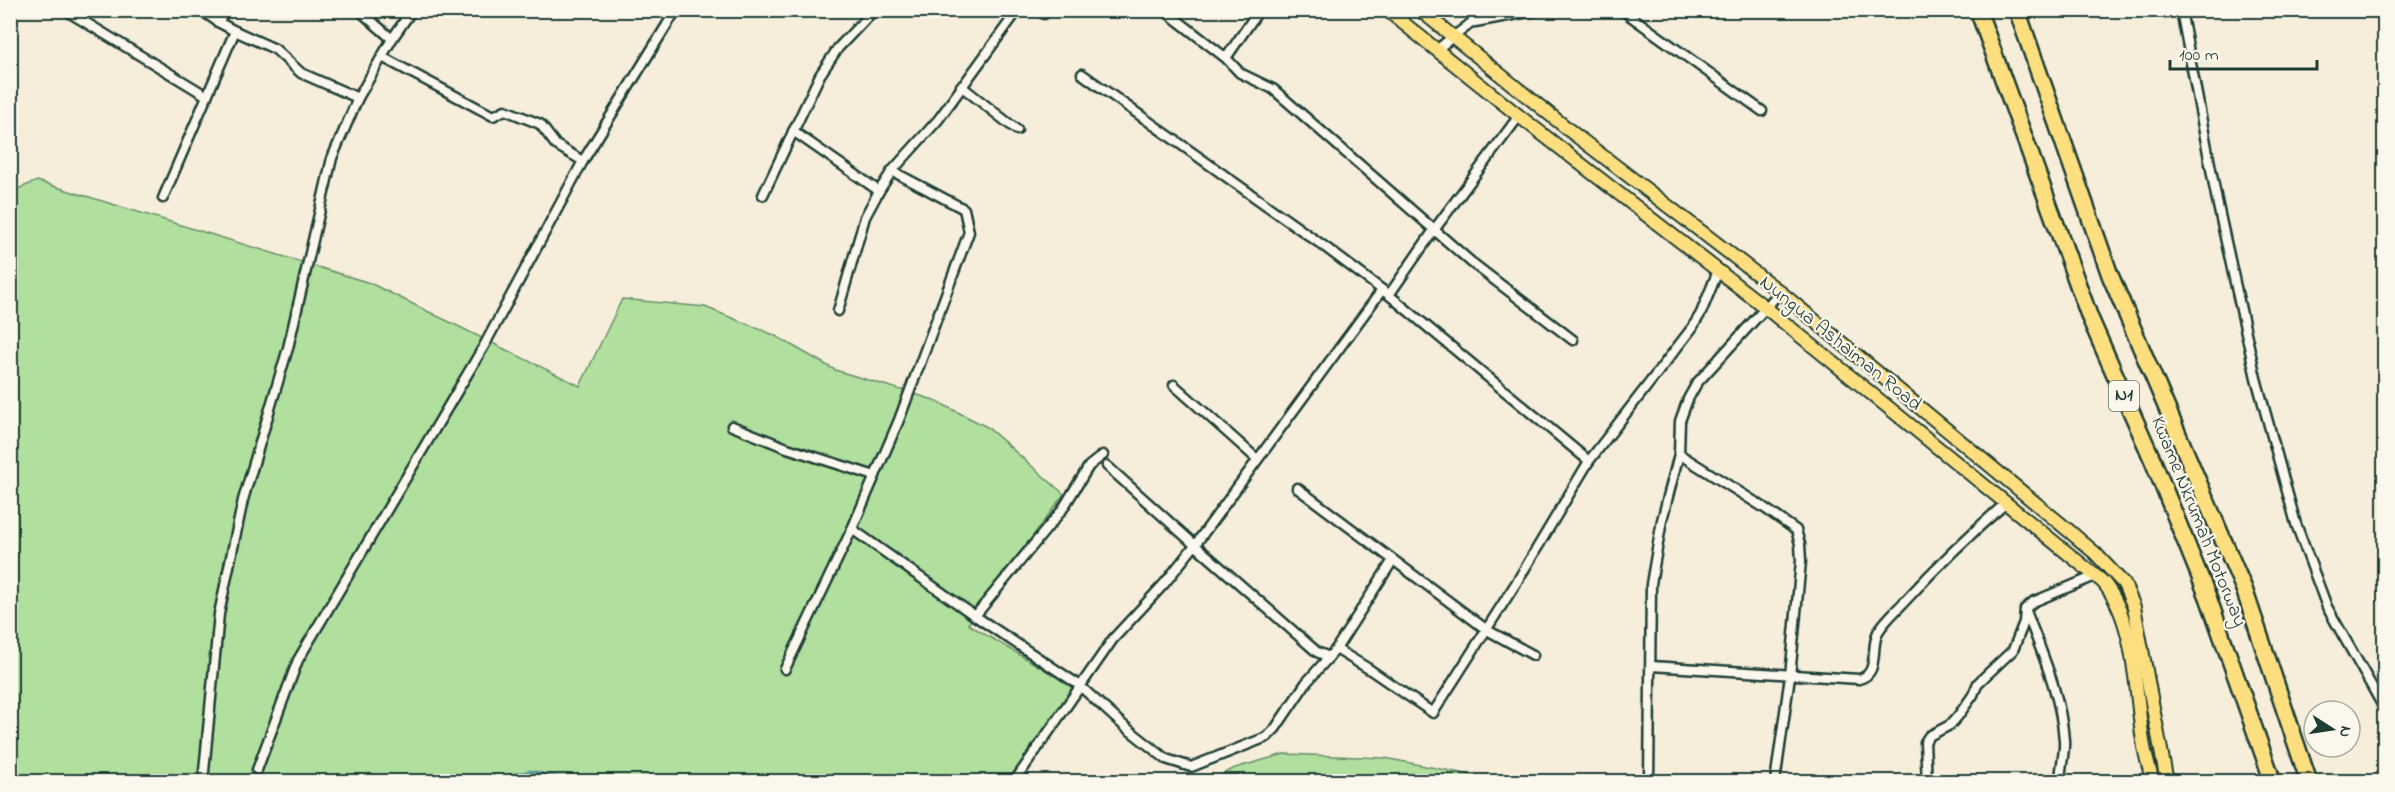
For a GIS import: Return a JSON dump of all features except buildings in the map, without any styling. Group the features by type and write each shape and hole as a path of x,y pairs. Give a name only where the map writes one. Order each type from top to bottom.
{"highway":[{"name":"Kwame Nkrumah Motorway","path":"1978,10 2090,318 2161,481 2208,597 2273,782"},
{"name":"Kwame Nkrumah Motorway","path":"2017,10 2110,275 2244,589 2309,782"}],"main road":[{"name":"Nungua Ashaiman Road","path":"1387,10 1766,308 2095,576 2114,595 2121,613 2133,667 2143,744 2153,782"},
{"name":"Nungua Ashaiman Road","path":"1420,10 1574,134 1780,292 2079,539 2124,584 2134,607 2139,628 2156,732 2167,782"}],"street":[{"path":"65,10 207,96"},
{"path":"201,10 235,31 275,49 302,73 358,98"},
{"path":"219,22 226,10"},
{"path":"359,10 392,39"},
{"path":"203,782 219,614 243,500 288,348 332,158 358,98 392,39 412,10"},
{"path":"257,770 298,660 484,346 583,161 676,10"},
{"path":"763,195 820,75 838,48 874,10"},
{"path":"838,310 865,217 879,191 892,171 938,120 1018,10"},
{"path":"1164,10 1226,58 1247,78 1261,82 1286,99 1471,262 1573,340"},
{"path":"1226,58 1259,10"},
{"path":"1437,50 1452,36 1474,22 1485,10"},
{"path":"1474,22 1541,10"},
{"path":"1622,10 1762,111"},
{"path":"2181,10 2217,201 2256,378 2296,524 2326,607 2385,708"},
{"path":"163,198 235,31"},
{"path":"382,57 493,116 505,110 540,124 556,146 583,161"},
{"path":"1082,74 1325,247 1385,293 1589,461"},
{"path":"961,86 1017,130"},
{"path":"1014,782 1113,639 1164,584 1519,116"},
{"path":"793,131 879,191"},
{"path":"785,669 852,529 899,420 969,232 964,209 892,171"},
{"path":"1336,649 1433,713 1487,630 1589,461 1692,328 1719,271"},
{"path":"1649,782 1648,742 1652,666 1651,584 1662,520 1679,454 1680,421 1696,383 1780,292"},
{"path":"1174,385 1257,459"},
{"path":"732,426 787,448 875,476"},
{"path":"1679,454 1796,530 1801,561 1790,676 1775,782"},
{"path":"975,616 1062,510 1089,466 1102,455"},
{"path":"1107,466 1317,652 1329,657"},
{"path":"1297,488 1487,630 1533,655"},
{"path":"1652,666 1790,676 1859,679 1867,677 1872,672 1874,642 1880,629 1935,567 2006,503"},
{"path":"852,529 1079,686 1166,759 1191,767 1267,737 1275,729 1306,682 1336,649 1393,560"},
{"path":"1928,782 1925,742 1929,736 1950,724 1958,716 1973,696 1978,683 2013,650 2024,622 2025,609 2033,602 2095,576"},
{"path":"2025,609 2048,670 2060,711 2064,759 2060,782"}],"green space":[{"path":"37,181 370,283 580,386 622,299 705,307 774,335 835,370 934,400 987,427 1064,494 968,624 1082,692 1016,781 11,782 10,192"},
{"path":"1284,754 1385,758 1501,781 1209,781 1235,768"}],"waterway":[{"path":"474,782 531,771 574,782"}]}
